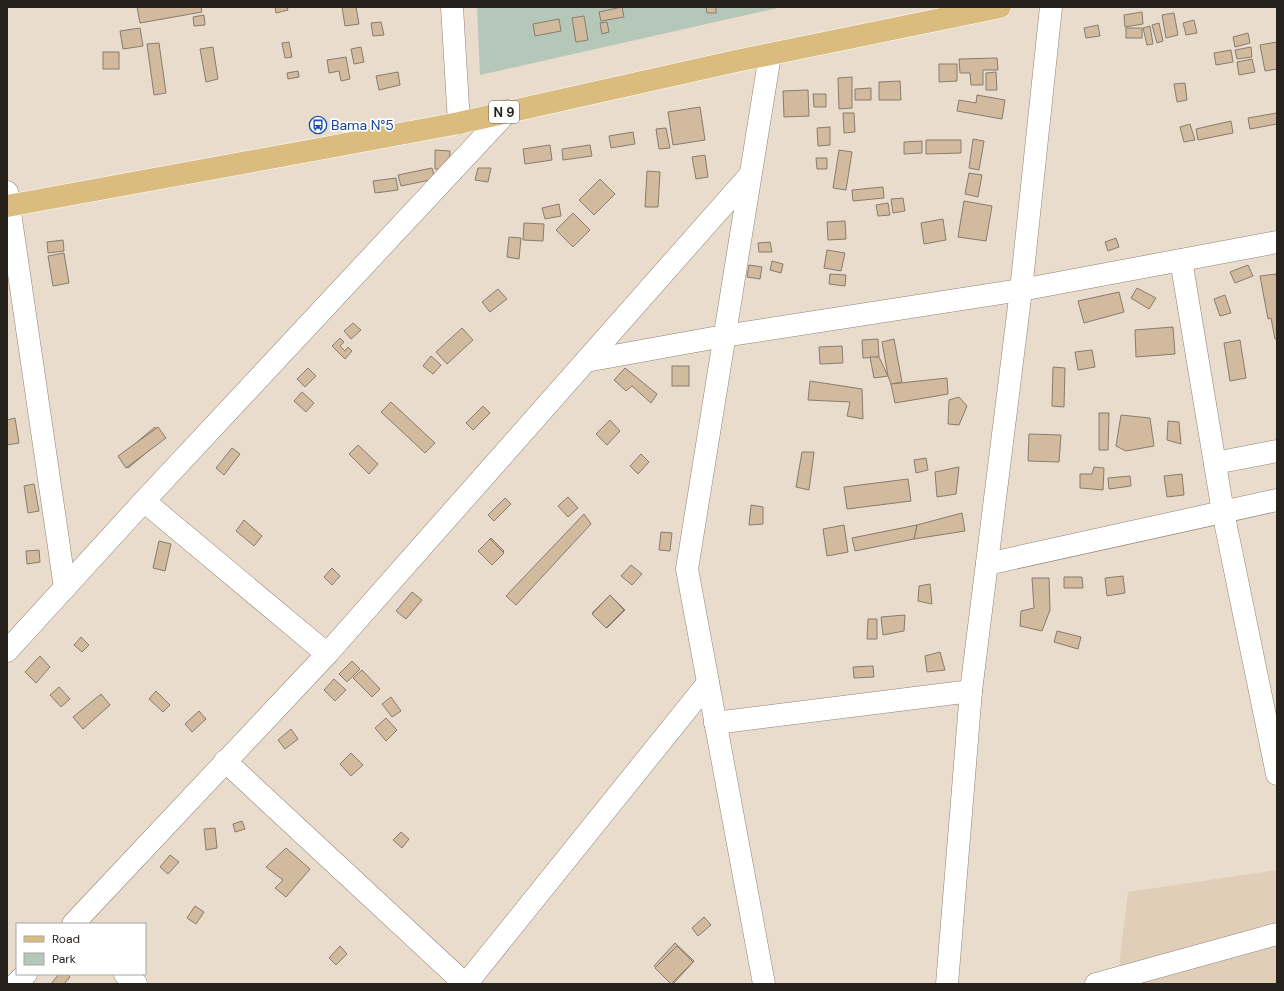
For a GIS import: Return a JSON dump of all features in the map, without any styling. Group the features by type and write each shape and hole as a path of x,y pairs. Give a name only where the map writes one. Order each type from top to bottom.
{"main road":[{"name":"N 9","path":"8,201 319,149 459,123 508,111 1000,7"}],"street":[{"path":"452,7 459,123"},
{"path":"947,984 971,691 1021,290 1051,7"},
{"path":"764,984 687,569 770,55"},
{"path":"7,651 144,501 508,111"},
{"path":"74,923 327,654 750,175"},
{"path":"8,201 65,588"},
{"path":"586,361 724,336 1021,290 1277,242"},
{"path":"1181,260 1223,512 1277,774"},
{"path":"1215,463 1277,451"},
{"path":"987,564 1277,500"},
{"path":"144,501 327,654"},
{"path":"226,761 465,984 708,684"},
{"path":"715,723 971,691"},
{"path":"1097,984 1277,934"},
{"path":"16,984 25,975"},
{"path":"126,975 136,984"}],"shaded area":[{"path":"1277,870 1277,984 1117,984 1128,892"}],"green space":[{"path":"477,7 782,7 480,75"}],"building":[{"path":"137,7 201,7 202,12 140,23"},
{"path":"275,7 287,7 288,10 276,13"},
{"path":"342,7 356,7 359,24 345,26"},
{"path":"622,7 624,17 601,21 599,12"},
{"path":"706,7 716,7 716,13 707,13"},
{"path":"1142,12 1143,24 1125,27 1124,15"},
{"path":"1174,13 1178,35 1166,38 1162,15"},
{"path":"204,15 205,25 194,26 193,17"},
{"path":"584,16 588,40 576,42 572,18"},
{"path":"559,19 561,31 535,36 533,24"},
{"path":"1194,20 1197,33 1186,35 1183,23"},
{"path":"381,22 384,35 373,36 371,23"},
{"path":"607,22 609,32 602,34 600,23"},
{"path":"1159,23 1163,41 1157,43 1152,25"},
{"path":"1098,25 1100,36 1086,38 1084,28"},
{"path":"1150,26 1153,44 1147,45 1143,28"},
{"path":"140,28 143,46 123,49 120,31"},
{"path":"1126,28 1142,28 1142,38 1126,38"},
{"path":"1248,33 1250,43 1235,47 1233,37"},
{"path":"289,42 292,57 285,58 282,43"},
{"path":"1277,42 1277,69 1265,71 1260,45"},
{"path":"159,43 166,93 154,95 147,44"},
{"path":"213,47 218,79 206,82 200,49"},
{"path":"361,47 364,62 354,64 351,49"},
{"path":"1251,47 1252,57 1237,59 1235,50"},
{"path":"1231,50 1233,62 1216,65 1214,53"},
{"path":"103,52 119,52 119,69 103,69"},
{"path":"346,57 350,79 341,81 339,71 329,73 327,60"},
{"path":"997,58 998,70 983,70 983,85 971,85 970,73 960,73 959,59"},
{"path":"1252,59 1255,72 1239,75 1237,62"},
{"path":"939,64 957,64 957,81 939,82"},
{"path":"298,71 299,77 288,79 287,73"},
{"path":"398,72 400,85 379,90 376,76"},
{"path":"996,72 997,90 986,90 986,73"},
{"path":"852,77 852,108 839,109 838,78"},
{"path":"900,81 901,100 879,100 879,82"},
{"path":"1185,83 1187,100 1177,102 1174,84"},
{"path":"871,88 871,100 855,100 855,89"},
{"path":"808,90 809,116 784,117 783,91"},
{"path":"813,94 826,94 826,107 814,107"},
{"path":"977,95 1005,100 1002,119 957,111 959,100 976,103"},
{"path":"700,107 705,140 673,145 668,112"},
{"path":"843,113 854,113 855,132 844,133"},
{"path":"1277,113 1277,124 1250,129 1248,118"},
{"path":"1231,121 1233,133 1198,140 1196,129"},
{"path":"1190,124 1195,140 1184,142 1180,127"},
{"path":"830,127 830,145 818,146 817,128"},
{"path":"666,128 670,148 659,149 656,129"},
{"path":"633,132 635,144 611,148 609,136"},
{"path":"973,139 984,141 979,170 969,168"},
{"path":"926,140 961,140 961,153 926,154"},
{"path":"922,141 922,153 904,154 904,142"},
{"path":"550,145 552,160 525,164 523,149"},
{"path":"590,145 592,156 563,160 562,149"},
{"path":"435,150 450,151 449,169 435,169"},
{"path":"839,150 852,152 846,190 833,188"},
{"path":"705,155 708,177 696,179 692,157"},
{"path":"816,158 827,158 827,169 817,169"},
{"path":"432,168 435,179 401,186 398,175"},
{"path":"478,168 491,168 488,182 475,180"},
{"path":"647,171 660,172 658,207 645,207"},
{"path":"969,173 982,175 978,197 965,194"},
{"path":"396,178 398,190 375,193 373,181"},
{"path":"600,179 615,194 594,215 579,200"},
{"path":"883,187 884,198 853,201 852,190"},
{"path":"903,198 905,211 893,213 891,199"},
{"path":"964,201 992,206 986,241 958,237"},
{"path":"888,203 890,215 878,216 876,205"},
{"path":"559,204 561,216 545,219 542,208"},
{"path":"573,213 590,230 573,247 556,230"},
{"path":"943,219 946,240 924,244 921,223"},
{"path":"845,221 846,239 828,240 827,222"},
{"path":"524,223 544,224 543,241 523,240"},
{"path":"509,237 521,238 519,259 507,257"},
{"path":"1116,238 1119,247 1108,251 1105,242"},
{"path":"63,240 64,251 48,253 47,242"},
{"path":"770,242 772,252 759,252 758,243"},
{"path":"827,250 845,253 841,271 824,268"},
{"path":"64,253 69,283 53,286 48,256"},
{"path":"772,261 783,264 781,273 770,270"},
{"path":"749,265 762,267 760,279 747,277"},
{"path":"1248,265 1253,276 1235,283 1230,272"},
{"path":"830,274 846,275 845,286 829,284"},
{"path":"1276,274 1277,339 1275,339 1271,318 1268,319 1260,276"},
{"path":"1137,288 1156,298 1149,309 1131,298"},
{"path":"498,289 507,299 490,312 482,302"},
{"path":"1119,292 1124,312 1084,323 1078,301"},
{"path":"1225,295 1231,313 1220,316 1214,299"},
{"path":"353,323 361,330 351,339 344,331"},
{"path":"1173,327 1175,354 1136,357 1135,330"},
{"path":"462,328 473,340 447,364 436,352"},
{"path":"340,338 344,342 340,346 345,351 348,347 352,351 345,359 332,346"},
{"path":"878,339 879,357 863,358 862,340"},
{"path":"894,339 902,382 891,384 888,376 882,342"},
{"path":"1240,340 1246,378 1230,381 1224,343"},
{"path":"842,346 843,363 820,364 819,347"},
{"path":"1092,350 1095,367 1078,370 1075,352"},
{"path":"431,356 441,365 433,374 423,366"},
{"path":"870,357 879,357 888,376 874,378"},
{"path":"672,366 689,366 689,386 672,386"},
{"path":"1053,367 1065,368 1064,407 1052,406"},
{"path":"308,368 316,376 305,387 297,379"},
{"path":"625,368 657,394 651,403 632,386 626,391 614,380"},
{"path":"947,378 948,394 895,403 891,384"},
{"path":"810,381 862,389 863,419 847,416 850,402 808,400"},
{"path":"302,392 314,403 306,412 294,401"},
{"path":"959,397 967,406 959,425 948,424 949,400"},
{"path":"391,402 435,443 425,453 381,412"},
{"path":"483,406 490,413 473,430 466,423"},
{"path":"1099,413 1109,413 1108,450 1099,450"},
{"path":"1121,415 1150,418 1154,446 1126,451 1116,446"},
{"path":"15,418 19,443 7,445 7,420"},
{"path":"610,420 620,431 607,445 596,434"},
{"path":"1168,421 1179,422 1181,444 1167,440"},
{"path":"155,427 164,438 128,468 119,457"},
{"path":"158,427 166,438 126,468 118,456"},
{"path":"1029,434 1061,435 1059,462 1028,461"},
{"path":"358,445 378,464 369,474 349,454"},
{"path":"232,448 240,454 224,475 216,468"},
{"path":"802,452 814,452 809,490 796,487"},
{"path":"641,454 649,462 638,474 630,466"},
{"path":"926,458 928,470 916,473 914,460"},
{"path":"959,467 956,494 937,497 935,472"},
{"path":"1094,467 1104,468 1103,490 1080,488 1080,474 1092,474"},
{"path":"1182,474 1184,495 1167,497 1164,476"},
{"path":"1130,476 1131,486 1109,489 1108,478"},
{"path":"908,479 911,501 847,509 844,487"},
{"path":"34,484 39,511 28,513 24,486"},
{"path":"568,497 578,508 568,517 558,506"},
{"path":"505,498 511,504 494,521 488,515"},
{"path":"751,505 763,507 763,524 749,525"},
{"path":"962,513 965,531 914,539 917,525"},
{"path":"584,514 591,524 516,605 506,596"},
{"path":"244,520 262,536 254,546 236,531"},
{"path":"844,525 848,552 827,556 823,529"},
{"path":"917,525 914,539 855,551 852,538"},
{"path":"661,532 672,533 670,551 659,550"},
{"path":"491,538 504,551 491,564 478,551"},
{"path":"490,539 504,553 492,565 478,551"},
{"path":"159,541 171,544 165,571 153,568"},
{"path":"39,550 40,562 27,564 26,551"},
{"path":"631,565 642,574 632,585 621,576"},
{"path":"332,568 340,576 332,585 324,577"},
{"path":"1123,576 1125,593 1107,596 1105,578"},
{"path":"1064,577 1082,577 1083,588 1064,588"},
{"path":"1032,578 1049,578 1050,610 1042,631 1020,626 1021,611 1034,608"},
{"path":"930,584 932,604 918,601 919,586"},
{"path":"412,592 422,600 406,619 396,611"},
{"path":"610,595 625,610 607,628 592,613"},
{"path":"610,595 624,610 606,628 592,614"},
{"path":"905,615 904,631 883,635 881,617"},
{"path":"868,619 877,619 877,639 867,639"},
{"path":"1057,631 1081,637 1078,649 1054,642"},
{"path":"81,637 89,645 82,652 74,645"},
{"path":"940,652 945,670 927,672 925,656"},
{"path":"40,656 50,667 36,683 25,672"},
{"path":"352,661 360,669 347,682 339,674"},
{"path":"873,666 874,677 854,678 853,667"},
{"path":"362,670 380,689 372,697 353,678"},
{"path":"334,679 346,690 335,701 324,690"},
{"path":"59,687 70,699 61,707 50,695"},
{"path":"156,691 170,705 163,712 149,699"},
{"path":"101,694 110,705 83,729 73,717"},
{"path":"391,697 401,711 392,717 382,704"},
{"path":"199,711 206,719 192,732 185,724"},
{"path":"386,718 397,730 386,741 375,728"},
{"path":"291,729 298,739 285,749 278,740"},
{"path":"351,753 363,765 351,776 340,764"},
{"path":"242,821 245,829 235,832 233,824"},
{"path":"215,828 217,848 206,850 204,829"},
{"path":"401,832 409,839 402,848 393,840"},
{"path":"286,848 310,869 286,897 275,888 283,880 266,867"},
{"path":"170,855 179,862 168,874 160,867"},
{"path":"195,906 204,912 196,924 187,918"},
{"path":"704,917 711,925 698,936 692,928"},
{"path":"675,943 694,961 673,984 654,966"},
{"path":"340,946 347,954 336,965 329,958"},
{"path":"677,946 693,962 671,984 655,968"},
{"path":"58,975 68,975 70,977 64,984 51,984"}],"place":[{"name":"Bama N°5","path":"318,125"}]}
